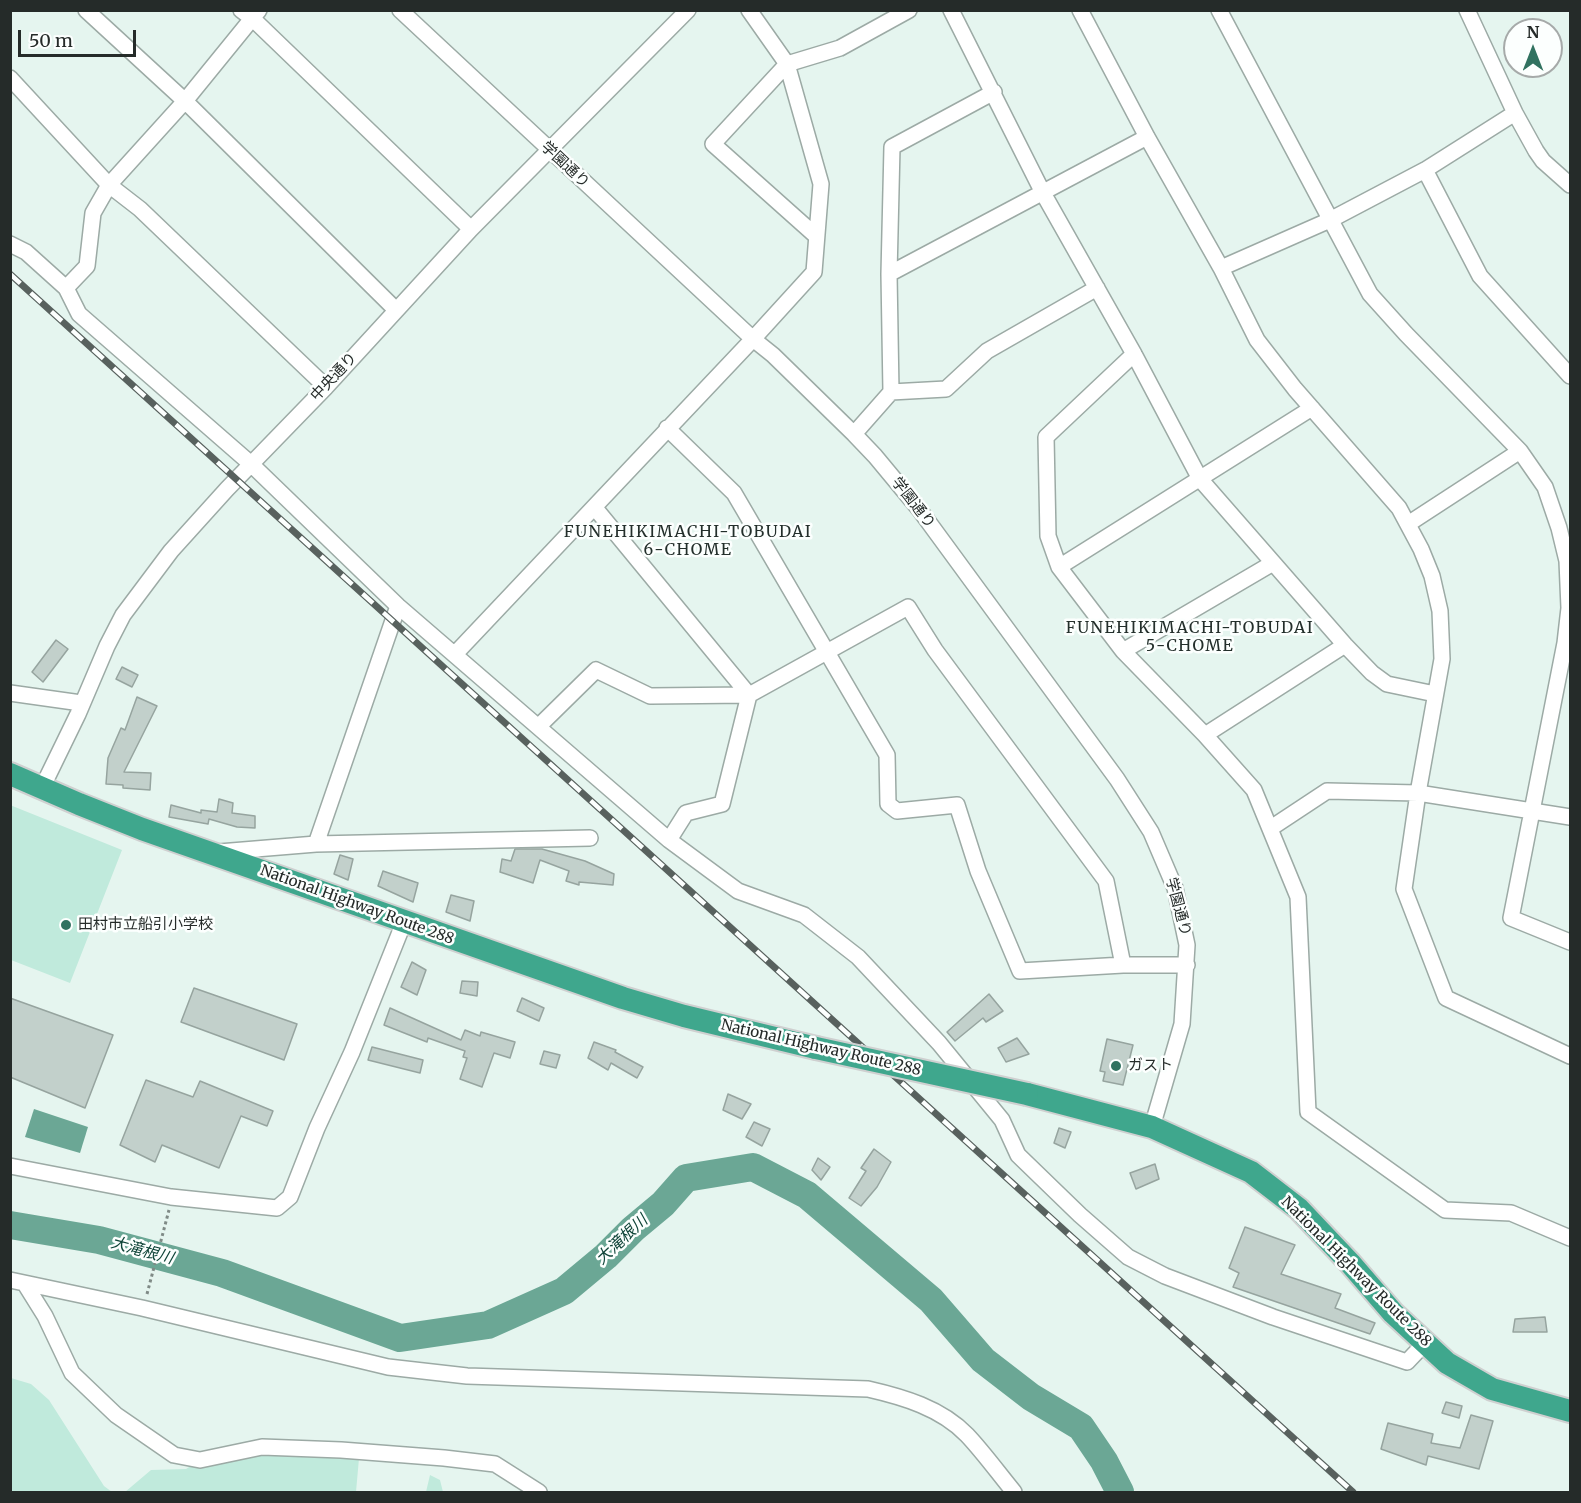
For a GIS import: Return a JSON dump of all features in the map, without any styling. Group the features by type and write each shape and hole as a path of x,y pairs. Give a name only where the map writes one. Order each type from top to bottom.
{"highway":[{"name":"National Highway Route 288","path":"10,774 79,804 211,853 623,998 684,1016 816,1048 1027,1094 1152,1128 1251,1172 1289,1202 1350,1263 1393,1313 1447,1363 1492,1389 1570,1411"}],"street":[{"path":"86,10 185,101 396,310"},
{"name":"中央通り","path":"42,788 106,646 123,615 203,514 326,387 471,229 688,10"},
{"path":"456,653 595,508 814,272 815,235 818,225 821,184 787,64 749,10"},
{"path":"815,235 713,144 787,64 840,48 909,10"},
{"path":"951,10 1043,193 1134,354 1200,478 1372,673 1387,684 1435,694"},
{"path":"1080,10 1147,137 1221,268 1257,340 1312,408 1393,500 1408,524 1432,576 1440,611 1442,659 1418,793 1404,889 1446,998 1570,1056"},
{"path":"1219,10 1370,294 1520,451 1545,488 1556,518 1567,561 1569,608 1565,643 1511,918 1570,942"},
{"path":"1467,10 1515,113 1543,161 1570,184"},
{"name":"学園通り","path":"405,12 549,151 780,362 875,456 919,509 1117,779 1151,832 1175,888 1187,945 1182,1024 1152,1128"},
{"path":"66,288 87,266 93,213 109,185 185,101 251,13 471,229"},
{"path":"10,78 109,185 140,209 326,387"},
{"path":"854,434 891,392 889,274 892,147 994,93"},
{"path":"1221,268 1330,220 1425,170 1515,113"},
{"path":"889,274 1147,137"},
{"path":"1425,170 1480,276 1570,376"},
{"path":"10,244 26,252 66,288 79,314 251,464 399,606 456,653 669,840 738,891 804,915 858,957 939,1043 1002,1120 1018,1155 1080,1215 1128,1257 1165,1276 1230,1301 1407,1362 1425,1343"},
{"path":"891,392 946,389 987,351 1097,288"},
{"path":"1134,354 1046,437 1048,536 1059,567 1123,651 1205,735 1254,790 1298,897 1308,1112 1445,1210 1511,1213 1570,1238"},
{"path":"1059,567 1312,408"},
{"path":"667,428 734,493 887,755 888,804 897,811 957,805 978,871 1020,971 1123,965 1187,965"},
{"path":"1408,524 1520,451"},
{"path":"595,508 749,695"},
{"path":"1123,651 1273,563"},
{"path":"316,844 399,606"},
{"path":"539,726 596,670 650,696 749,695 908,607 934,650 1106,880 1123,965"},
{"path":"1205,735 1345,645"},
{"path":"10,693 81,703"},
{"path":"669,840 686,813 722,804 749,695"},
{"path":"1271,828 1327,791 1418,793 1570,817"},
{"path":"211,853 316,844 590,838"},
{"path":"10,1166 171,1197 277,1208 290,1197 404,922"},
{"path":"18,1282 45,1316 72,1373 116,1415 174,1455 200,1460 262,1447 342,1450 444,1458 495,1464 539,1492"},
{"path":"18,1282 142,1308 388,1367 467,1376 877,1391 895,1395 938,1412 966,1434 1014,1492"}],"path":[{"path":"150,1282 167,1219"}],"shaded area":[{"path":"10,805 122,850 70,983 11,960"},
{"path":"34,1109 88,1127 80,1153 25,1137"},
{"path":"11,1378 31,1384 49,1400 104,1486 112,1492 11,1492"},
{"path":"249,1441 360,1447 356,1492 125,1492 151,1470 186,1469 216,1450"},
{"path":"430,1475 440,1480 443,1492 426,1492"}],"building":[{"path":"56,640 68,649 43,682 32,672"},
{"path":"122,667 138,675 132,687 116,679"},
{"path":"137,697 157,706 124,772 151,773 150,790 106,784 108,758 121,728 125,730"},
{"path":"219,799 233,803 232,813 255,816 255,828 237,827 209,819 208,824 169,817 171,805 201,813 201,810 217,812"},
{"path":"515,849 542,849 585,861 614,874 613,885 579,882 579,885 566,881 569,871 540,860 533,883 500,872 502,859 511,861"},
{"path":"340,855 353,859 348,880 334,874"},
{"path":"383,871 418,883 413,902 378,886"},
{"path":"451,895 474,901 470,921 446,912"},
{"path":"412,962 426,970 417,995 401,987"},
{"path":"462,981 478,982 477,996 460,993"},
{"path":"194,988 297,1024 284,1060 181,1022"},
{"path":"989,994 1003,1011 986,1022 983,1018 955,1041 947,1032"},
{"path":"10,998 113,1035 85,1108 10,1077"},
{"path":"522,998 544,1008 539,1021 517,1011"},
{"path":"390,1008 461,1040 465,1030 480,1036 481,1032 515,1042 510,1058 494,1053 482,1087 460,1079 467,1058 463,1057 465,1051 428,1038 427,1042 384,1025"},
{"path":"1017,1038 1029,1054 1006,1062 998,1048"},
{"path":"1107,1039 1133,1045 1123,1085 1103,1081 1105,1072 1100,1071"},
{"path":"594,1042 616,1050 615,1052 643,1067 637,1078 611,1063 608,1070 588,1058"},
{"path":"372,1047 423,1060 420,1073 368,1060"},
{"path":"544,1051 560,1055 556,1068 540,1064"},
{"path":"146,1080 193,1097 200,1081 273,1111 267,1126 241,1116 219,1168 162,1145 155,1162 120,1145"},
{"path":"728,1094 751,1104 742,1119 723,1110"},
{"path":"754,1122 770,1129 762,1146 746,1137"},
{"path":"1059,1128 1071,1132 1065,1148 1054,1143"},
{"path":"874,1149 891,1162 877,1187 861,1206 849,1198 866,1171 861,1168"},
{"path":"818,1158 830,1167 821,1180 812,1170"},
{"path":"1155,1164 1159,1179 1136,1189 1130,1173"},
{"path":"1245,1227 1295,1245 1281,1274 1341,1294 1335,1308 1375,1323 1370,1334 1233,1287 1239,1273 1229,1268"},
{"path":"1545,1317 1547,1332 1513,1332 1515,1319"},
{"path":"1446,1402 1462,1406 1459,1418 1442,1413"},
{"path":"1471,1415 1493,1421 1479,1469 1428,1456 1426,1465 1381,1449 1388,1423 1433,1434 1431,1443 1460,1448"}],"waterway":[{"name":"大滝根川","path":"10,1225 99,1240 222,1273 400,1338 488,1325 564,1291 663,1204 686,1178 753,1167 807,1195 931,1300 983,1360 1031,1397 1081,1427 1104,1461 1120,1492"}],"railway":[{"path":"10,274 1353,1492"}],"place":[{"name":"田村市立船引小学校","path":"66,925"},
{"name":"ガスト","path":"1116,1066"}],"district":[{"name":"FUNEHIKIMACHI-TOBUDAI 6-CHOME","path":"688,541"},
{"name":"FUNEHIKIMACHI-TOBUDAI 5-CHOME","path":"1190,637"}]}
